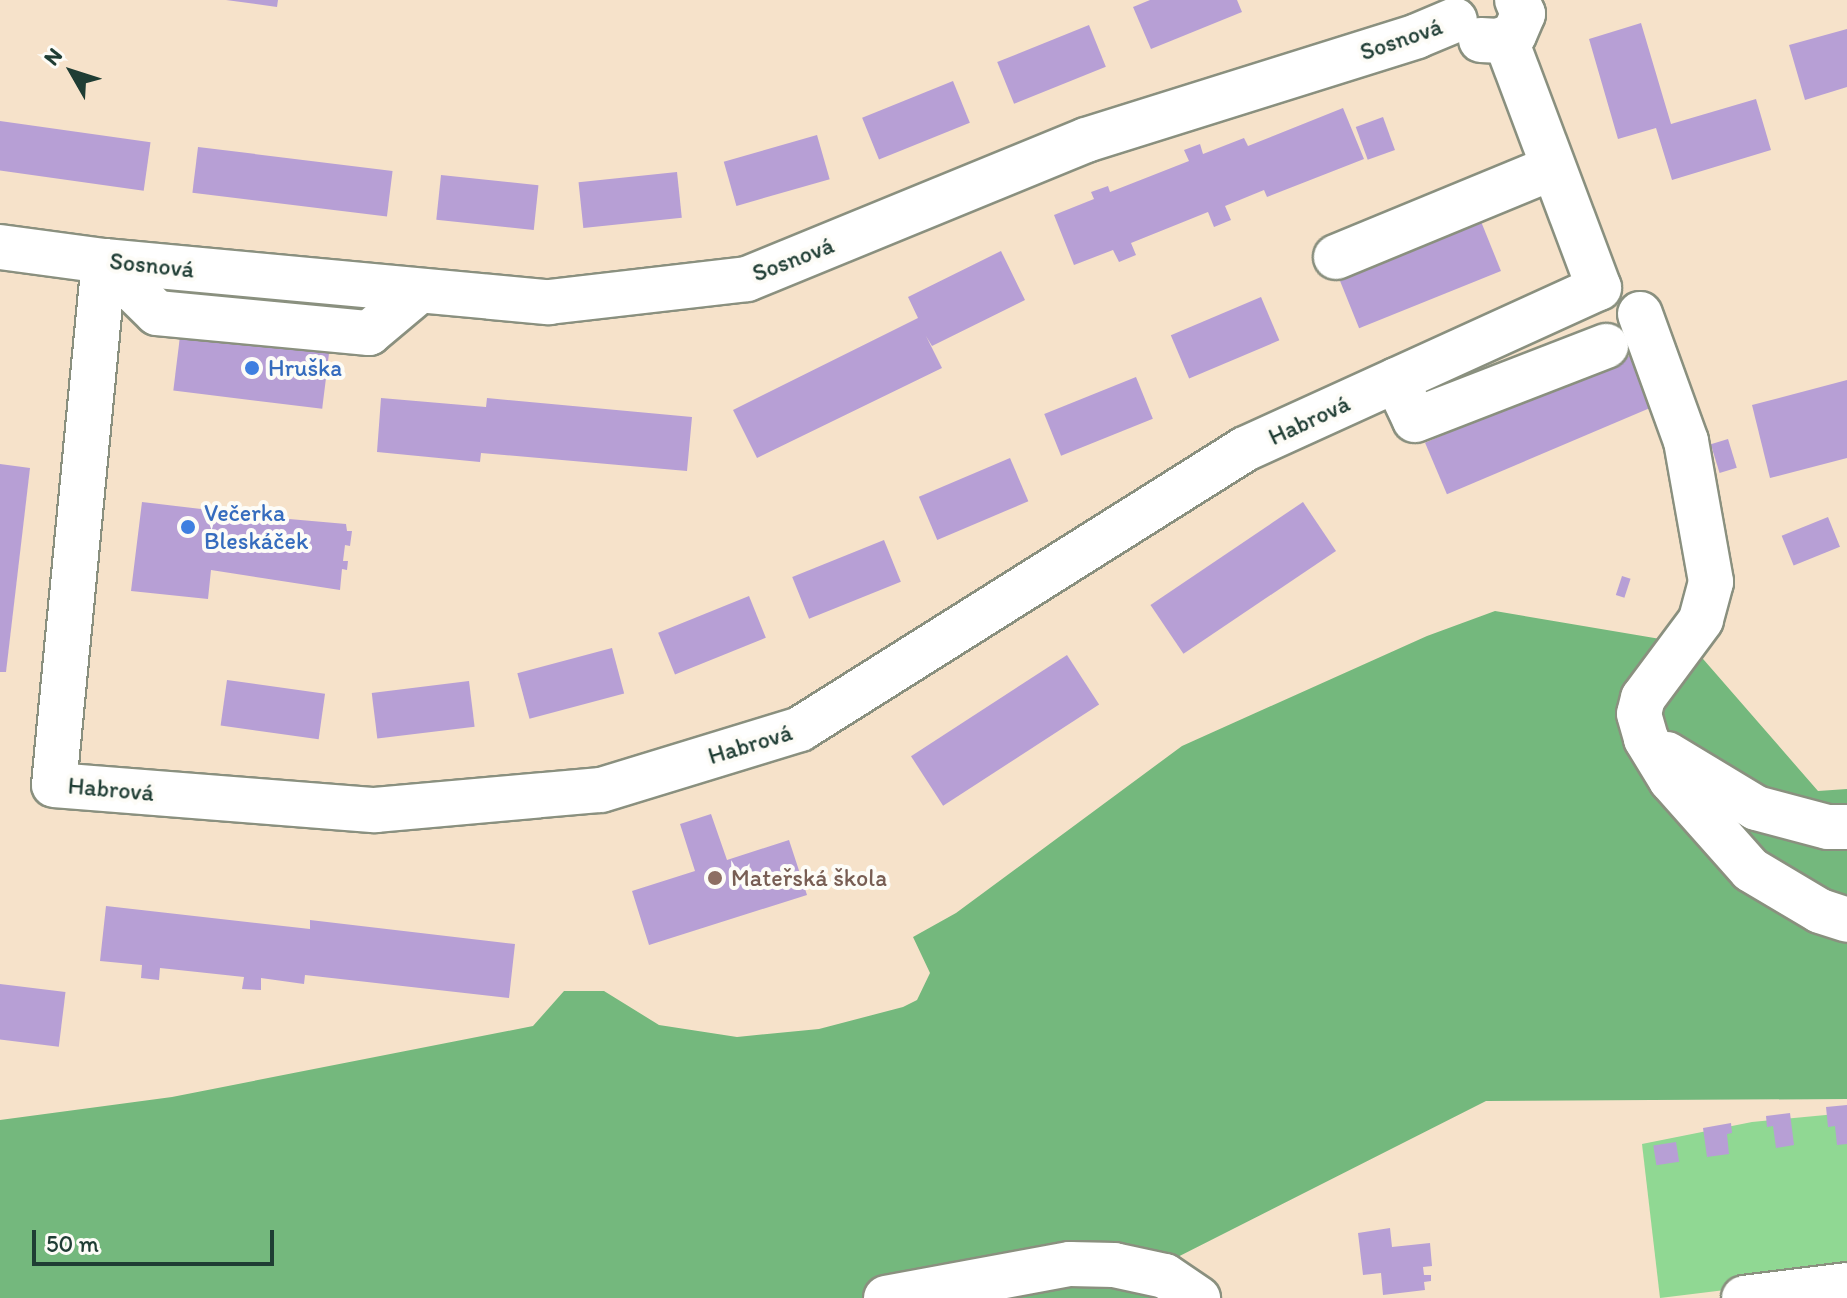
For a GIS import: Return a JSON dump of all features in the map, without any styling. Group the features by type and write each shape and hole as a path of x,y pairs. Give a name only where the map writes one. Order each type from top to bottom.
{"street":[{"path":"1452,10 1481,40 1521,11"},
{"name":"Sosnová","path":"0,247 104,261 549,302 747,279 1086,140 1417,36 1452,10"},
{"name":"Habrová","path":"104,261 54,785 375,810 601,790 800,729 1245,449 1599,288 1552,168 1521,11"},
{"path":"1336,257 1552,168"},
{"path":"1640,314 1686,441 1711,582 1701,620 1643,698 1639,714 1646,739 1671,780 1751,870 1820,911 1847,920"},
{"path":"1396,380 1415,420 1606,346"},
{"path":"1646,739 1756,808 1828,827 1847,827"},
{"path":"886,1298 1070,1264 1114,1265 1165,1276 1198,1298"},
{"path":"1744,1298 1847,1285"}],"green space":[{"path":"1495,611 1690,644 1818,791 1847,789 1847,1099 1486,1101 1144,1274 1170,1298 0,1298 0,1120 172,1097 533,1026 564,991 604,991 659,1025 737,1037 819,1029 903,1007 917,1000 930,973 913,937 956,913 1182,746 1427,636"},
{"path":"1847,1113 1847,1275 1660,1298 1642,1144 1752,1122"}],"building":[{"path":"226,0 278,0 277,7"},
{"path":"1150,0 1237,0 1242,12 1151,49 1133,7"},
{"path":"1641,23 1671,124 1756,99 1771,150 1672,180 1656,128 1618,139 1589,39"},
{"path":"1089,25 1106,67 1014,104 997,62"},
{"path":"1847,29 1847,87 1805,100 1789,45"},
{"path":"953,81 970,123 879,159 862,118"},
{"path":"1343,108 1364,159 1267,197 1264,190 1225,206 1231,220 1214,227 1208,212 1131,243 1136,255 1119,262 1113,250 1074,265 1054,215 1094,199 1091,192 1108,186 1110,192 1189,161 1184,150 1200,144 1203,154 1244,138 1248,146"},
{"path":"1383,117 1395,150 1368,160 1356,127"},
{"path":"0,121 151,142 144,191 0,170"},
{"path":"817,135 830,179 736,206 724,162"},
{"path":"198,147 393,171 387,217 192,193"},
{"path":"677,172 682,218 583,228 579,182"},
{"path":"441,175 538,185 534,230 436,220"},
{"path":"1480,219 1501,271 1359,328 1338,276"},
{"path":"1001,251 1025,300 932,346 926,336 942,368 757,458 733,410 918,318 908,297"},
{"path":"1261,297 1279,340 1189,379 1171,335"},
{"name":"Hruška","path":"181,328 330,346 322,409 173,391"},
{"path":"1634,354 1656,406 1447,494 1425,443"},
{"path":"1136,377 1153,419 1061,456 1044,414"},
{"path":"1847,380 1847,458 1770,478 1752,405"},
{"path":"381,398 486,407 487,398 692,417 687,471 481,453 480,462 377,452"},
{"path":"1728,439 1737,468 1720,473 1711,444"},
{"path":"1010,458 1028,501 937,540 919,497"},
{"path":"0,464 30,468 6,672 0,672"},
{"path":"142,502 218,511 217,517 254,521 255,516 346,524 347,531 352,531 350,546 345,545 343,561 348,561 347,570 342,569 340,590 211,570 208,599 131,591"},
{"path":"1303,502 1336,551 1183,654 1150,605"},
{"path":"1828,517 1840,547 1794,565 1782,536"},
{"path":"884,540 901,582 809,619 792,577"},
{"path":"1622,576 1631,579 1624,598 1616,595"},
{"path":"749,596 766,638 675,674 658,633"},
{"path":"612,648 624,693 530,719 517,673"},
{"path":"1067,655 1099,704 943,806 911,756"},
{"path":"227,680 325,694 319,739 221,726"},
{"path":"469,681 475,727 377,739 372,693"},
{"path":"711,814 727,860 789,840 807,895 649,945 632,891 695,871 680,824"},
{"path":"106,906 310,929 310,920 515,944 509,998 305,975 304,984 261,978 261,990 242,989 244,977 160,968 159,980 141,978 142,965 100,961"},
{"path":"0,984 66,992 59,1047 0,1039"},
{"path":"1847,1105 1847,1144 1837,1145 1835,1126 1828,1127 1826,1107"},
{"path":"1790,1113 1794,1145 1776,1148 1773,1126 1767,1127 1766,1116"},
{"path":"1731,1123 1732,1133 1727,1134 1729,1154 1707,1157 1703,1128"},
{"path":"1676,1142 1679,1162 1656,1165 1653,1146"},
{"path":"1390,1228 1392,1247 1430,1243 1432,1266 1423,1267 1424,1275 1431,1275 1431,1281 1424,1282 1425,1290 1383,1295 1381,1273 1363,1275 1358,1233"}],"place":[{"name":"Hruška","path":"252,368"},
{"name":"Večerka Bleskáček","path":"188,527"},
{"name":"Mateřská škola","path":"715,878"}]}
